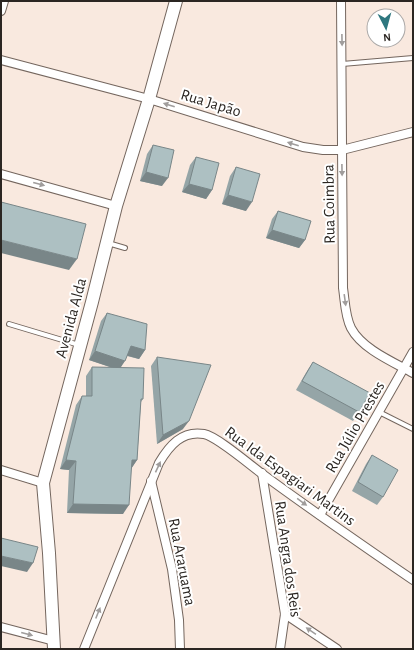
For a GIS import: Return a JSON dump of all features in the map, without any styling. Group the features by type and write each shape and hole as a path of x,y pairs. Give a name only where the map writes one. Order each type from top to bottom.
{"main road":[{"name":"Avenida Alda","path":"54,645 49,553 43,483 116,206 149,99 176,1"}],"street":[{"path":"1,10 4,1"},
{"name":"Rua Coimbra","path":"341,1 342,150 340,252 347,316 354,336 361,342 413,373"},
{"name":"Rua Japão","path":"1,60 149,99 303,147 323,150 342,150 413,132"},
{"path":"1,174 116,206"},
{"name":"Rua Júlio Prestes","path":"320,515 413,352"},
{"name":"Rua Ida Espagiari Martins","path":"84,649 159,463 168,448 180,437 192,434 205,434 217,440 413,580"},
{"path":"1,470 43,483"},
{"name":"Rua Angra dos Reis","path":"262,473 285,614 280,649"},
{"name":"Rua Araruama","path":"151,480 172,569 179,620 180,649"},
{"path":"285,614 337,649"},
{"path":"1,626 54,645"}],"lane":[{"path":"342,64 413,58"},
{"path":"107,243 125,248"},
{"path":"9,324 79,345"},
{"path":"379,412 413,429"}],"building":[{"path":"153,145 174,150 168,178 146,172"},
{"path":"196,157 219,163 212,190 189,184"},
{"path":"236,167 260,174 252,202 228,195"},
{"path":"1,202 86,224 77,259 1,240"},
{"path":"278,211 311,221 305,240 272,230"},
{"path":"107,313 147,324 145,350 131,346 125,361 95,351"},
{"path":"157,357 211,365 189,421 163,435"},
{"path":"313,362 370,393 359,412 302,381"},
{"path":"92,367 144,368 143,399 141,399 137,460 132,460 129,505 73,504 76,461 66,460 82,396 92,396"},
{"path":"372,455 398,470 383,497 358,482"},
{"path":"1,538 38,547 33,563 1,556"}]}
